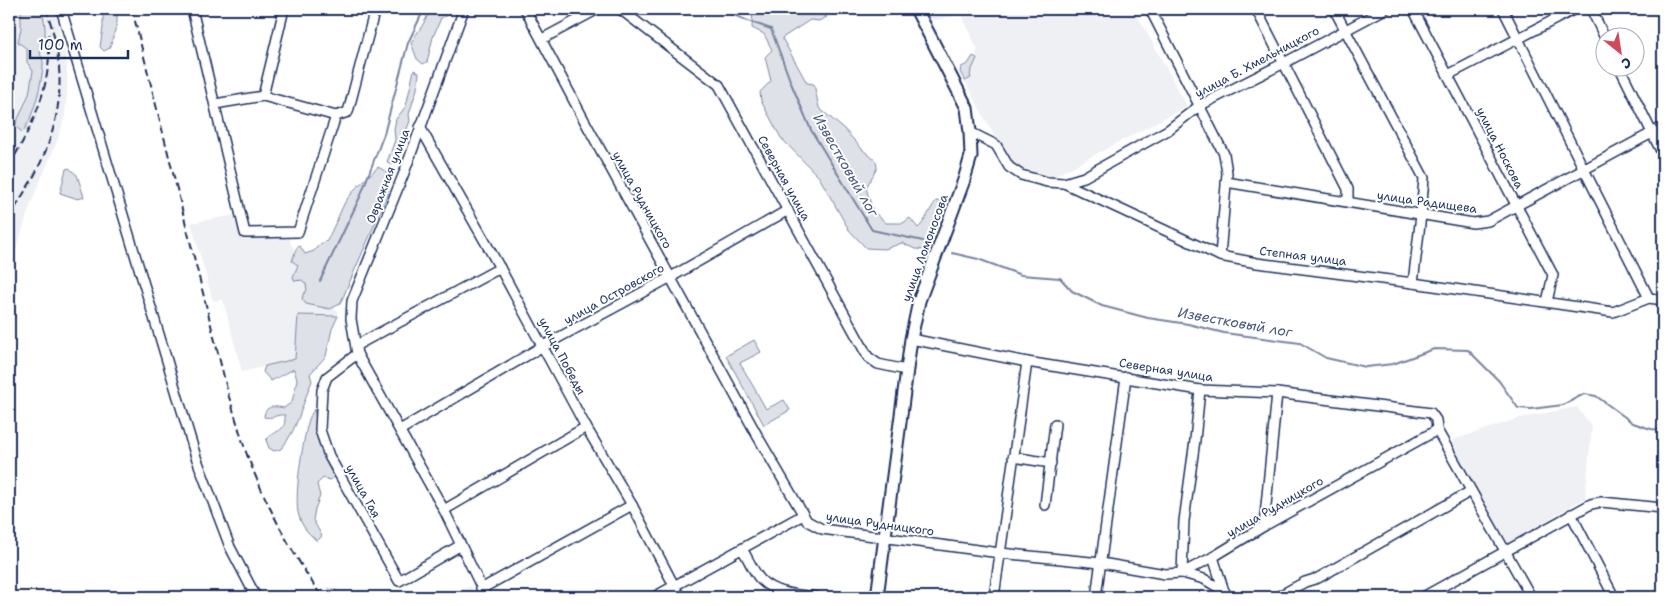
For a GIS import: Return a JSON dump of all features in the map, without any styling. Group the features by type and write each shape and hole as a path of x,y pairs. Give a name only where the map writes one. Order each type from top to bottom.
{"main road":[{"name":"улица Ломоносова","path":"877,597 906,370 919,301 964,180 971,156 967,108 916,9"}],"street":[{"path":"61,9 196,457 230,548 256,597"},
{"path":"192,9 245,233 298,232 336,116"},
{"path":"263,96 284,9"},
{"path":"215,104 263,96 336,116 348,112 375,9"},
{"name":"Овражная улица","path":"464,9 404,173 352,301 351,319 357,349 444,510 486,597"},
{"name":"улица Рудницкого","path":"525,9 583,118 803,515 807,521 822,529 1000,553 1101,563 1165,574 1182,573 1437,430"},
{"path":"542,39 598,9"},
{"name":"Северная улица","path":"620,9 719,85 868,357 878,364 906,370"},
{"path":"1150,9 1224,154 1226,182 1220,256"},
{"path":"1256,9 1348,189 1348,202"},
{"path":"1334,9 1424,178 1413,283"},
{"name":"улица Б. Хмельницкого","path":"1064,183 1084,176 1168,130 1199,106 1385,9"},
{"name":"улица Носкова","path":"1413,9 1552,276 1547,302"},
{"path":"1503,9 1650,298"},
{"path":"1448,75 1575,9"},
{"path":"1591,9 1600,28"},
{"path":"1625,78 1663,155"},
{"name":"улица Радищева","path":"1226,182 1473,223 1488,221 1663,127"},
{"name":"улица Победы","path":"420,128 500,268 586,427 632,505 680,597"},
{"name":"Степная улица","path":"970,132 996,145 1009,167 1020,175 1047,182 1064,183 1220,256 1257,263 1613,312 1650,298 1663,300"},
{"name":"улица Островского","path":"400,430 543,346 671,277 788,210"},
{"path":"357,349 500,268"},
{"name":"Северная улица","path":"911,339 1026,362 1200,390 1277,393 1431,413 1436,420 1437,430"},
{"name":"улица Гая","path":"357,349 327,377 322,390 320,430 329,456 399,581 461,545"},
{"path":"994,597 1026,362"},
{"path":"1096,597 1126,377"},
{"path":"1200,390 1184,521 1182,573 1204,579 1227,594"},
{"path":"1264,526 1277,393"},
{"path":"1045,505 1055,424"},
{"path":"444,510 586,427"},
{"path":"1437,430 1531,597"},
{"path":"1013,457 1051,462"},
{"path":"1277,597 1305,582 1318,578 1471,491"},
{"path":"1423,597 1591,504 1602,502 1663,508"},
{"path":"481,588 632,505"},
{"path":"1570,514 1614,597"},
{"path":"654,597 803,515"},
{"path":"742,549 760,579 770,588 816,597"},
{"path":"1213,557 1227,594"}],"shaded area":[{"path":"9,9 54,9 67,62 67,93 65,116 58,139 31,203 9,272"},
{"path":"21,9 42,9 45,31 43,47 40,53 43,71 39,90 30,120 22,132 15,126 29,94 33,71 27,62 27,49 18,42 21,28"},
{"path":"103,9 117,9 117,23 110,48 104,51 100,47"},
{"path":"429,9 454,9 450,14 441,18 433,37 427,62 423,64 417,59 411,43 424,23"},
{"path":"753,9 817,9 820,14 827,17 819,21 810,20 782,38 807,83 814,84 819,108 844,129 876,161 877,168 866,188 873,211 886,223 903,223 910,218 918,228 936,201 943,202 928,250 915,249 902,243 885,249 866,248 849,230 819,177 781,138 761,101 760,92 771,81 765,57 772,50 764,34 752,28"},
{"path":"924,9 1046,9 1051,15 1063,9 1134,9 1187,106 1053,177 1010,165 965,81 971,78 970,75 978,50 961,15 930,21"},
{"path":"973,56 977,58 970,74 971,78 965,81 960,72 961,67 968,64"},
{"path":"414,70 419,73 417,89 409,114 410,121 393,165 387,162 395,140 394,129 396,119 406,106"},
{"path":"378,167 387,172 388,194 340,304 330,309 306,304 302,299 307,290 306,284 302,280 295,281 293,277 298,265 292,261 297,247 300,246 305,254 314,251 320,244 327,241 345,202 355,189"},
{"path":"69,168 77,175 84,197 78,199 60,193 66,169"},
{"path":"234,215 241,239 290,235 290,243 338,312 338,316 298,315 296,359 242,372 223,300 213,301 191,223"},
{"path":"298,315 338,316 332,329 326,356 310,374 312,381 296,425 281,449 274,451 269,448 266,440 282,428 285,415 264,417 265,413 268,408 284,408 292,402 297,380 294,369 271,381 263,372 265,366 295,359"},
{"path":"754,340 761,352 740,363 766,409 784,400 790,410 764,425 726,356"},
{"path":"1577,407 1592,427 1585,498 1508,543 1452,448 1453,440 1520,418"},
{"path":"314,409 325,460 334,477 330,480 323,478 317,484 320,496 313,520 322,536 317,541 302,524 297,508 299,470 308,421"},
{"path":"470,586 477,597 448,597"}],"waterway":[{"path":"320,281 360,197 384,134 408,43 424,9"},
{"name":"Известковый лог","path":"720,9 771,29 811,130 872,230 923,241"},
{"name":"Известковый лог","path":"952,253 978,259 1021,275 1060,278 1072,291 1102,306 1148,318 1188,324 1224,333 1300,343 1326,358 1366,367 1393,364 1434,349 1468,350 1499,381 1518,408 1531,409 1563,405 1584,394 1596,396 1633,423 1651,429 1663,430"}],"tunnel":[{"path":"331,597 333,588"}],"railway":[{"path":"9,219 44,155 57,114 59,94 57,52 46,9"},
{"path":"132,9 229,397 244,445 253,471 280,527 322,597"},
{"path":"9,166 34,118 45,85 48,68 48,31"}]}
